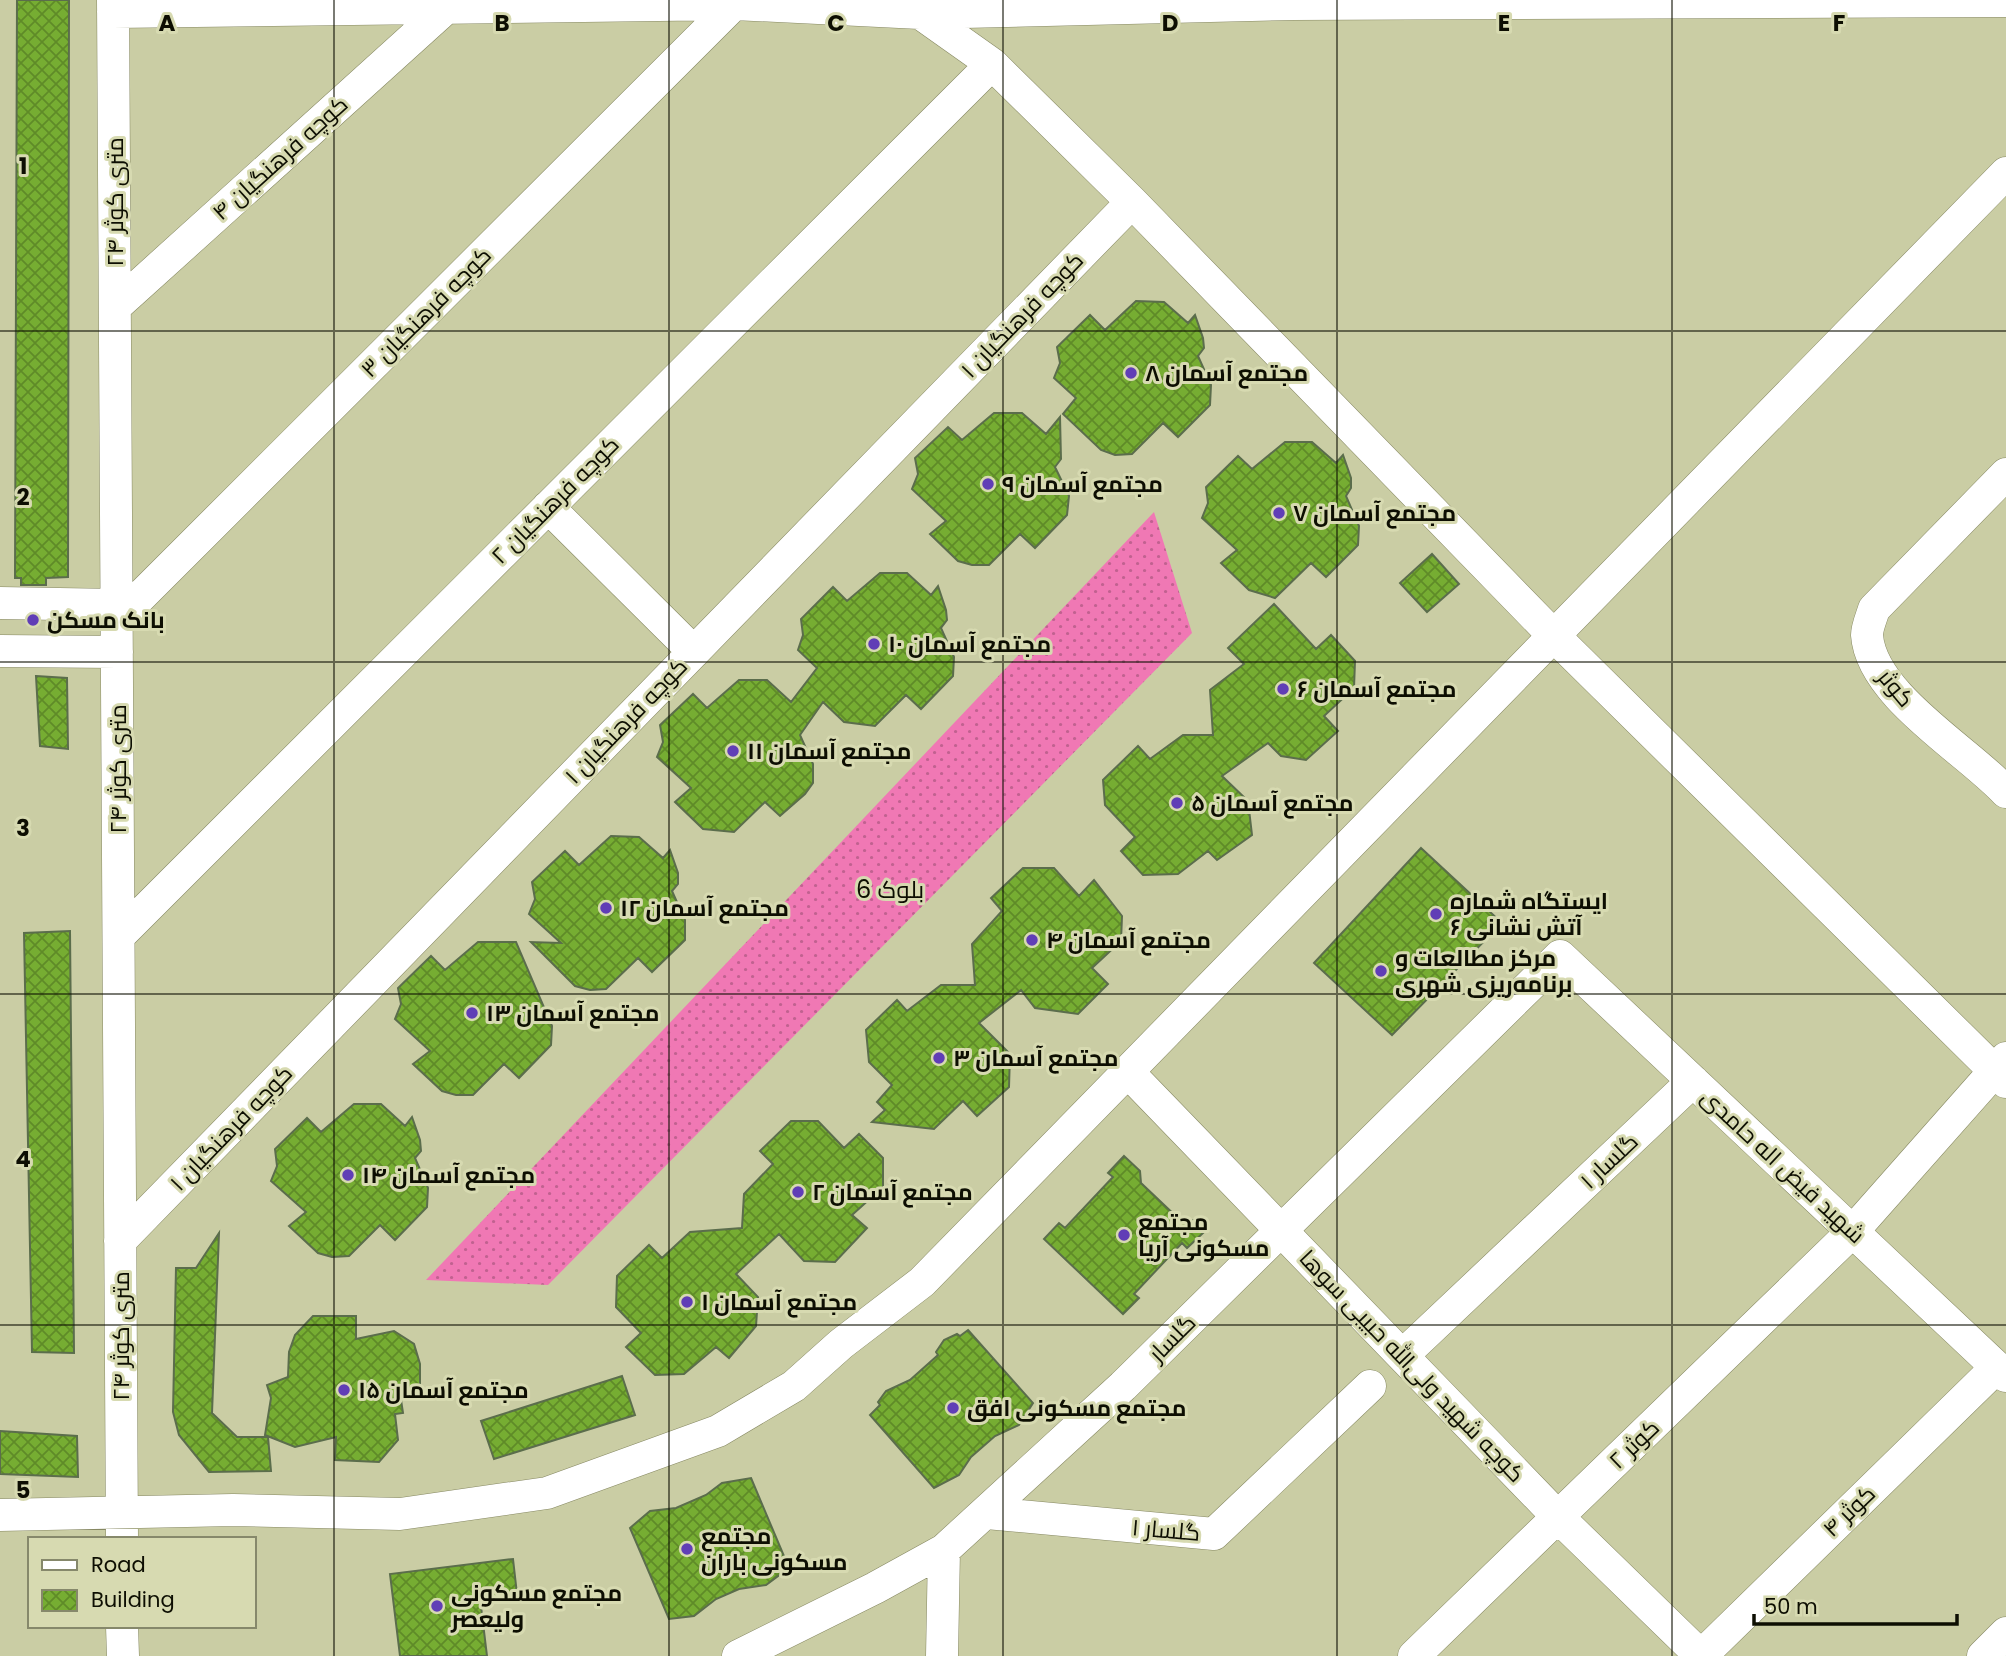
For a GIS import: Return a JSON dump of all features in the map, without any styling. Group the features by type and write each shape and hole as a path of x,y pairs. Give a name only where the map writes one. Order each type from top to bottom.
{"street":[{"path":"113,6 446,8 734,4 920,7 1294,2 2006,1"},
{"name":"کوچه فرهنگیان ۳","path":"117,612 734,4"},
{"name":"۲۴ متری کوثر","path":"113,6 122,1526"},
{"path":"920,7 992,64 1132,202 1554,636 2002,1070"},
{"name":"کوچه فرهنگیان ۴","path":"115,307 446,8"},
{"name":"کوچه فرهنگیان ۲","path":"119,936 992,64"},
{"path":"0,1515 122,1526 233,1510 400,1514 547,1493 718,1430 794,1386 841,1344 922,1282 2006,173"},
{"name":"کوچه فرهنگیان ۱","path":"120,1241 1132,202"},
{"name":"کوثر","path":"2001,777 1898,696 1877,666 1867,634 1874,609 2006,474"},
{"path":"548,507 694,652"},
{"path":"0,603 117,612"},
{"path":"0,651 117,652"},
{"name":"شهید فیض اله حامدی","path":"1560,956 2001,1371"},
{"name":"گلسار","path":"738,1656 875,1588 944,1550 1123,1386 1560,956"},
{"name":"کوثر ۲","path":"1414,1656 1853,1231 2002,1070"},
{"name":"کوچه شهید ولی‌الله حبیبی سوها","path":"1128,1072 1558,1517 1701,1656"},
{"name":"گلسار ۱","path":"1403,1355 1693,1081"},
{"name":"کوثر ۴","path":"1701,1656 2001,1371"},
{"name":"گلسار ۱","path":"986,1513 1214,1534 1370,1386"},
{"path":"942,1656 944,1550"},
{"path":"122,1628 123,1656"},
{"path":"1983,1656 2006,1633"}],"shaded area":[{"path":"1154,512 1192,633 548,1285 426,1280"}],"building":[{"path":"17,0 69,0 68,577 46,578 46,585 21,585 21,578 15,578"},
{"name":"مجتمع آسمان ۸","path":"1136,301 1164,302 1188,323 1195,315 1204,348 1198,356 1211,385 1210,405 1178,437 1163,423 1132,454 1115,455 1101,450 1063,414 1076,398 1054,378 1060,363 1057,347 1090,315 1105,330"},
{"name":"مجتمع آسمان ۹","path":"994,413 1022,413 1046,434 1060,417 1061,459 1055,467 1069,496 1067,515 1035,548 1020,534 989,565 972,565 958,561 930,534 946,521 912,489 918,474 915,458 948,427 962,440"},
{"name":"مجتمع آسمان ۷","path":"1285,442 1312,442 1336,463 1343,455 1351,478 1351,488 1346,496 1359,526 1358,545 1326,577 1311,563 1275,598 1249,590 1221,563 1237,550 1202,518 1208,503 1206,487 1238,456 1252,469"},
{"path":"1432,554 1459,584 1427,612 1400,583"},
{"path":"880,573 907,573 931,595 938,586 947,620 941,628 954,657 953,676 921,709 906,695 875,726 844,722 823,702 800,735 813,764 813,783 805,794 780,816 765,802 734,832 703,829 675,802 691,788 657,757 663,742 660,725 693,694 707,708 739,680 767,680 791,702 817,668 798,650 803,635 801,619 833,587 847,601"},
{"path":"1274,604 1316,649 1331,635 1355,661 1354,688 1324,716 1338,731 1306,760 1281,756 1268,743 1222,776 1248,801 1252,835 1217,860 1208,851 1178,874 1143,875 1121,851 1135,837 1105,805 1103,780 1138,746 1150,759 1183,735 1213,735 1210,690 1244,664 1228,648"},
{"path":"36,676 67,678 68,749 40,746"},
{"name":"مجتمع آسمان ۱۲","path":"611,836 639,837 663,858 670,850 678,873 678,884 672,891 685,920 685,940 652,972 638,958 606,989 590,990 575,986 531,942 561,943 529,914 535,899 532,882 565,851 579,865"},
{"path":"1421,848 1502,923 1392,1035 1314,963"},
{"path":"1023,868 1054,868 1079,896 1094,880 1122,916 1121,941 1092,968 1108,984 1078,1014 1035,1008 1021,990 979,1023 1010,1054 1009,1087 977,1116 963,1101 934,1129 872,1122 885,1110 877,1102 892,1085 869,1062 866,1030 897,1000 907,1011 941,985 975,985 972,944 1002,911 991,898"},
{"path":"70,931 74,1353 32,1352 24,933"},
{"name":"مجتمع آسمان ۱۳","path":"478,942 516,942 552,1026 551,1045 519,1078 504,1064 473,1095 456,1095 442,1091 413,1064 430,1051 395,1019 401,1004 398,988 431,956 445,970"},
{"name":"مجتمع آسمان ۱۴","path":"354,1104 381,1104 405,1126 412,1117 421,1151 415,1158 428,1188 427,1207 395,1240 380,1225 349,1256 332,1257 318,1253 289,1226 306,1212 271,1181 277,1166 275,1149 307,1118 321,1132"},
{"path":"791,1121 818,1121 844,1148 859,1134 883,1158 883,1187 852,1215 867,1228 835,1262 804,1261 779,1234 736,1274 758,1297 756,1326 729,1358 716,1347 684,1374 655,1375 626,1347 641,1333 616,1307 617,1276 649,1245 662,1258 690,1232 742,1228 744,1194 773,1164 760,1151"},
{"name":"مجتمع مسکونی آریا","path":"1124,1156 1140,1171 1141,1183 1180,1220 1205,1220 1198,1227 1204,1232 1187,1248 1182,1243 1134,1294 1139,1298 1123,1314 1044,1239 1059,1223 1065,1228 1113,1177 1108,1173"},
{"path":"219,1233 212,1413 237,1437 268,1437 271,1471 209,1472 179,1435 173,1412 176,1268 196,1268"},
{"name":"مجتمع آسمان ۱۵","path":"313,1316 356,1316 356,1339 394,1331 414,1344 420,1364 420,1396 401,1400 403,1413 395,1414 398,1440 379,1462 335,1460 336,1437 295,1447 265,1435 271,1398 267,1385 288,1377 289,1352 295,1335"},
{"name":"مجتمع مسکونی افق","path":"968,1330 1033,1403 1019,1425 995,1436 971,1457 959,1475 934,1488 870,1415 880,1405 878,1402 886,1391 910,1380 938,1355 936,1352 944,1340 957,1334 960,1336"},
{"path":"622,1376 635,1415 494,1459 481,1421"},
{"path":"0,1431 77,1436 78,1477 0,1474"},
{"name":"مجتمع مسکونی باران","path":"751,1478 789,1568 766,1585 739,1589 716,1599 694,1616 669,1619 630,1528 650,1511 676,1508 706,1495 722,1483"},
{"name":"مجتمع مسکونی ولیعصر","path":"513,1559 517,1594 480,1598 487,1656 400,1656 390,1574"}],"place":[{"name":"مجتمع آسمان ۸","path":"1131,373"},
{"name":"مجتمع آسمان ۹","path":"988,484"},
{"name":"مجتمع آسمان ۷","path":"1279,513"},
{"name":"بانک مسکن","path":"33,620"},
{"name":"مجتمع آسمان ۱۰","path":"874,644"},
{"name":"مجتمع آسمان ۶","path":"1283,689"},
{"name":"مجتمع آسمان ۱۱","path":"733,751"},
{"name":"مجتمع آسمان ۵","path":"1177,803"},
{"name":"مجتمع آسمان ۱۲","path":"606,908"},
{"name":"ایستگاه شماره ۶ آتش نشانی","path":"1436,914"},
{"name":"مجتمع آسمان ۴","path":"1032,940"},
{"name":"مرکز مطالعات و برنامه‌ریزی شهری","path":"1381,971"},
{"name":"مجتمع آسمان ۱۳","path":"472,1013"},
{"name":"مجتمع آسمان ۳","path":"939,1058"},
{"name":"مجتمع آسمان ۱۴","path":"348,1175"},
{"name":"مجتمع آسمان ۲","path":"798,1192"},
{"name":"مجتمع مسکونی آریا","path":"1124,1235"},
{"name":"مجتمع آسمان ۱","path":"687,1302"},
{"name":"مجتمع آسمان ۱۵","path":"344,1390"},
{"name":"مجتمع مسکونی افق","path":"953,1408"},
{"name":"مجتمع مسکونی باران","path":"687,1549"},
{"name":"مجتمع مسکونی ولیعصر","path":"437,1606"}],"district":[{"name":"بلوک 6","path":"890,890"}]}
